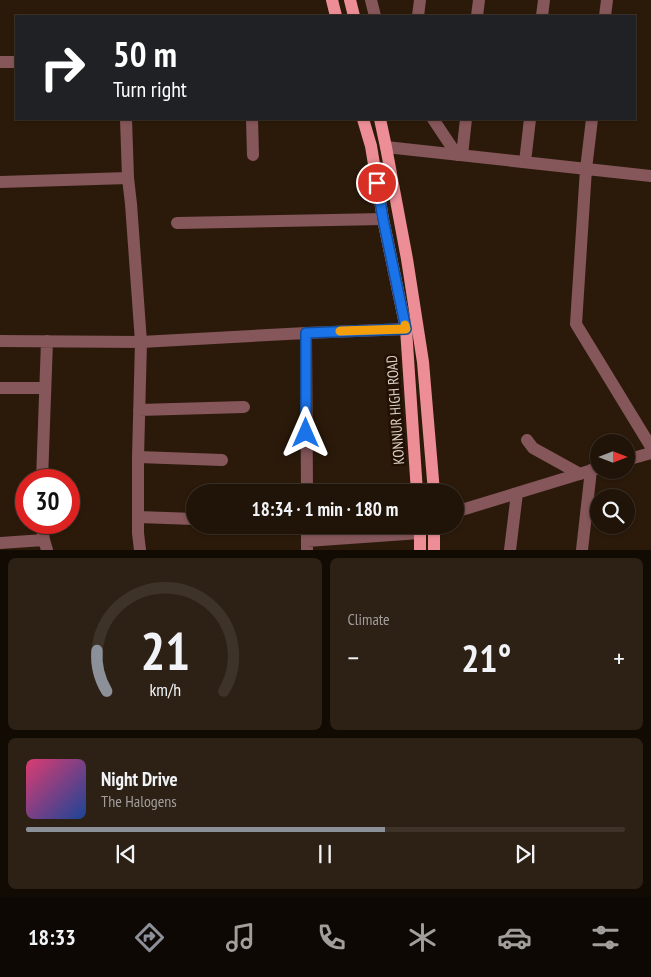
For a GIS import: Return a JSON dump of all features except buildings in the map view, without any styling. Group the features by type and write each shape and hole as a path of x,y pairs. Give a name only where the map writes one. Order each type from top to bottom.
{"main road":[{"path":"332,0 336,15"},
{"path":"350,0 354,15"},
{"name":"KONNUR HIGH ROAD","path":"363,120 371,146 383,219 406,329 416,484"},
{"path":"380,120 407,259 423,362 433,484"},
{"path":"420,534 420,550"},
{"path":"434,534 434,550"}],"street":[{"path":"371,0 375,15"},
{"path":"418,15 420,0"},
{"path":"477,15 479,0"},
{"path":"542,15 544,0"},
{"path":"604,15 606,0"},
{"path":"0,62 15,62"},
{"path":"126,120 128,178 141,342 138,457 140,550"},
{"path":"252,120 253,155"},
{"path":"434,120 460,155"},
{"path":"460,155 466,120"},
{"path":"525,162 530,120"},
{"path":"592,120 586,169 576,324 651,448"},
{"path":"386,147 651,176"},
{"path":"0,182 128,178"},
{"path":"177,223 383,219"},
{"path":"0,341 141,342 406,329"},
{"path":"306,333 307,484"},
{"path":"42,469 47,341"},
{"path":"0,388 45,388"},
{"path":"139,410 244,407"},
{"path":"527,440 533,448 590,471"},
{"path":"635,457 651,453"},
{"path":"138,457 222,460"},
{"path":"464,509 590,471"},
{"path":"582,550 590,471"},
{"path":"510,550 517,493"},
{"path":"138,517 186,519"},
{"path":"307,545 385,534"},
{"path":"0,543 46,545"}],"slow traffic":[{"path":"340,331 406,329 405,325"}],"route":[{"path":"306,433 306,333 406,329 377,183"}]}
